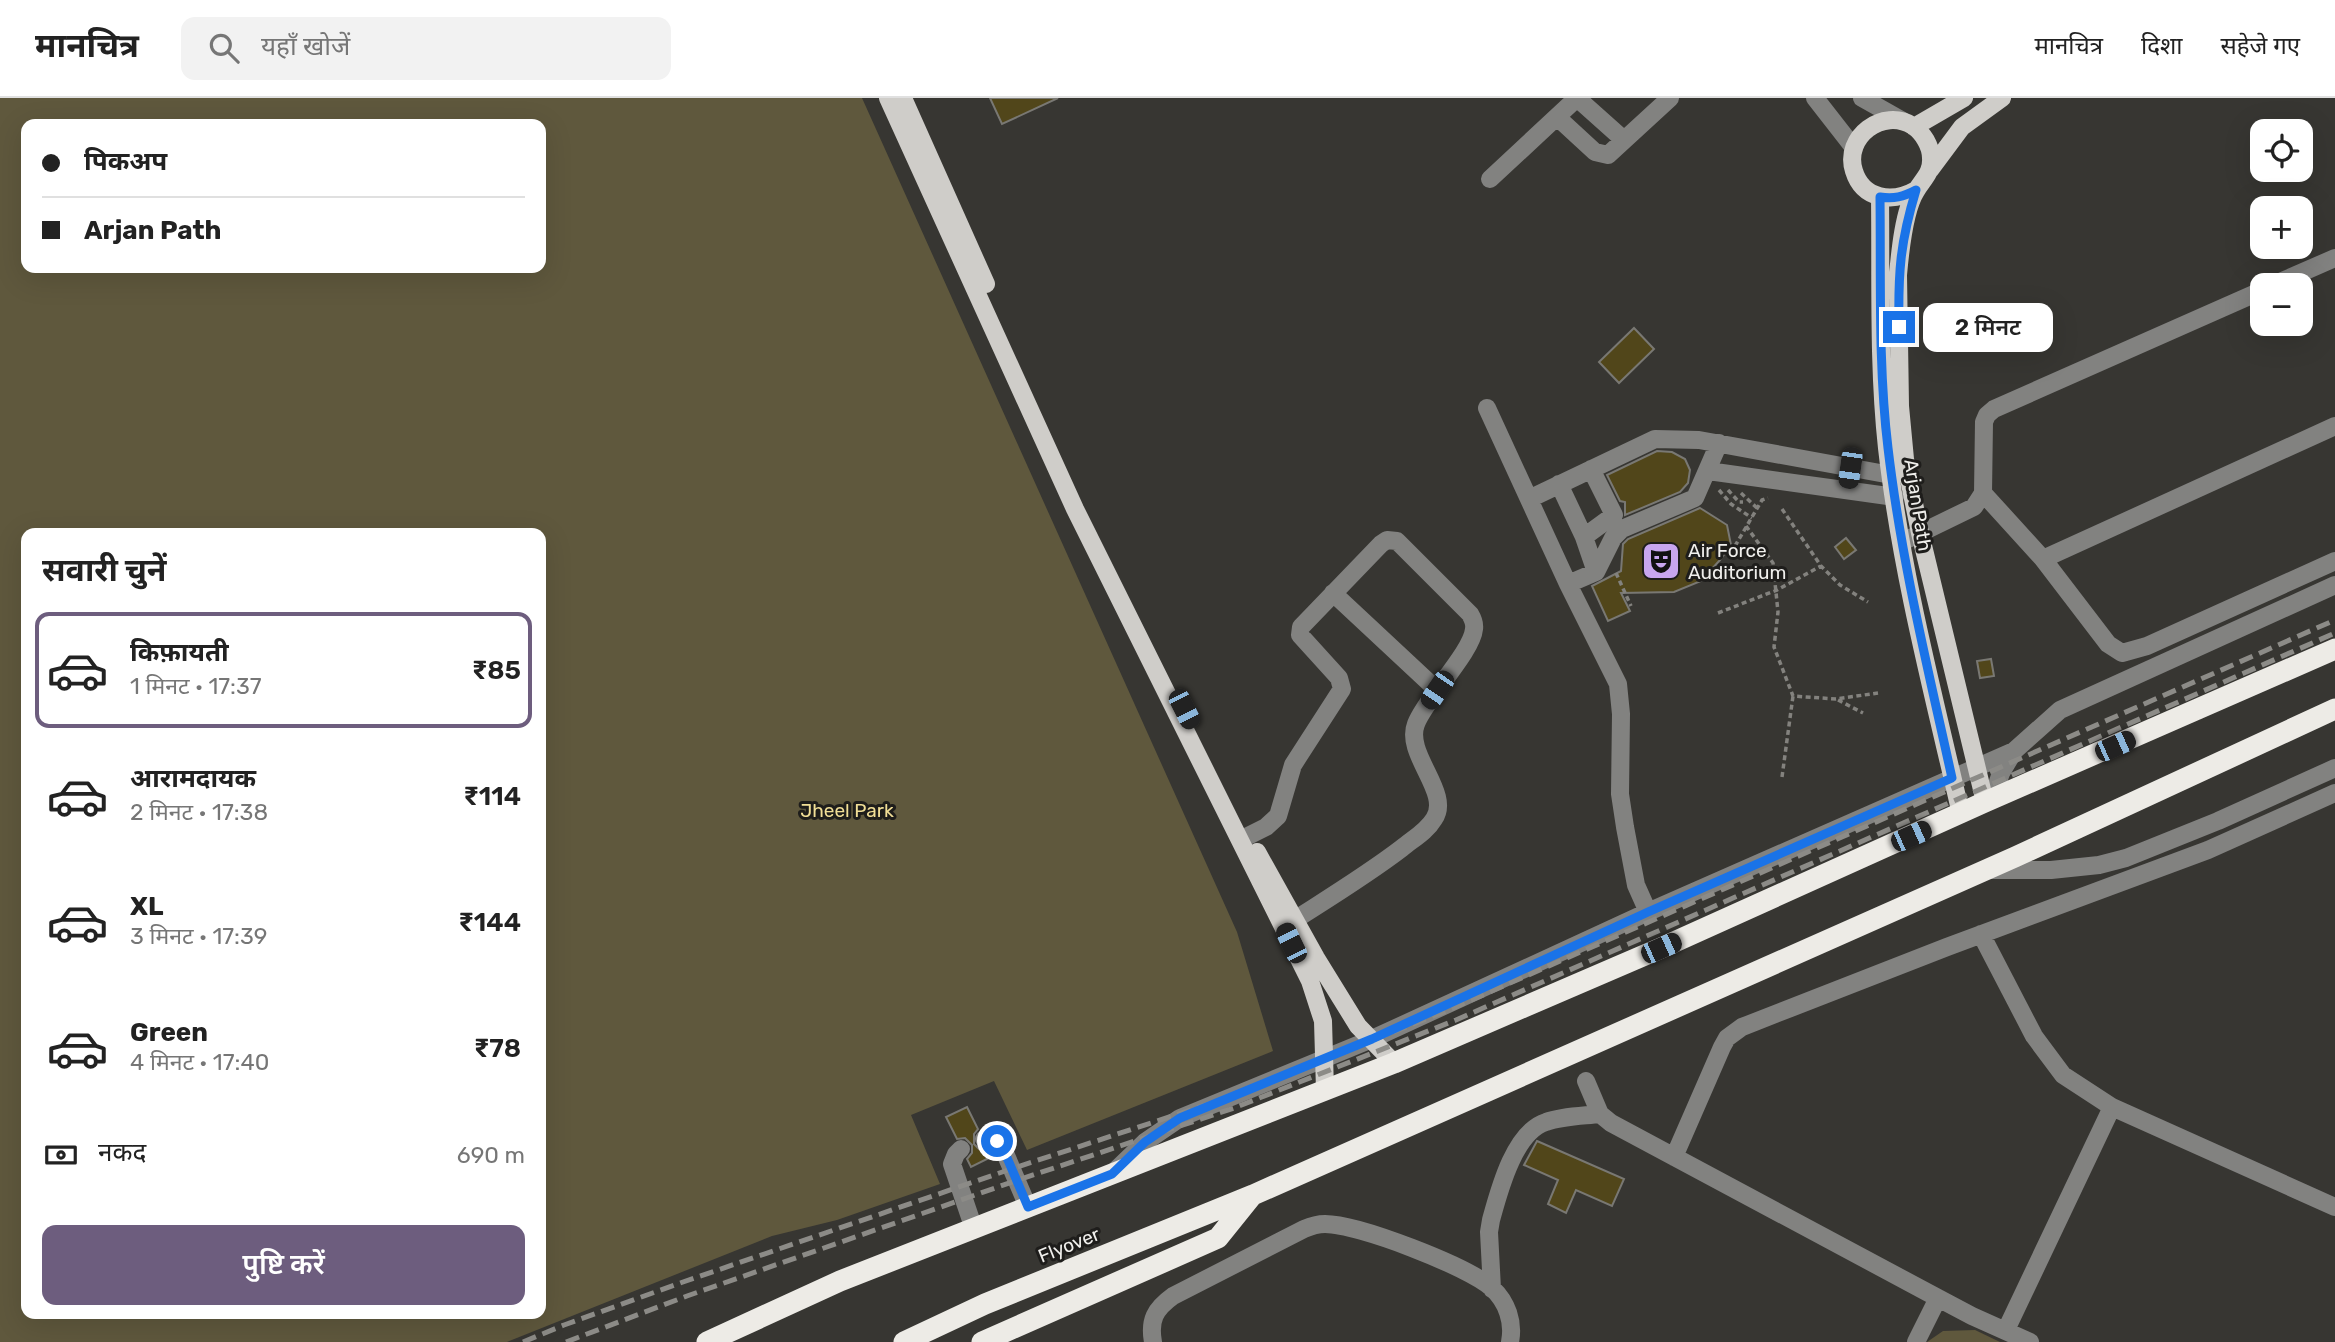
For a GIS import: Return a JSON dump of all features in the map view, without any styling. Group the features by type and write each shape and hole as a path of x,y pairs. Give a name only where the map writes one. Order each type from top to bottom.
{"highway":[{"path":"707,1342 840,1281 1394,1063 1661,948 2335,649"},
{"name":"Flyover","path":"904,1342 985,1304 1253,1195 1986,870 2335,709"},
{"path":"982,1342 1218,1238 1253,1195"}],"main road":[{"path":"888,98 1075,509 1282,924 1318,1003 1325,1033 1325,1090"},
{"path":"903,98 1081,499 1248,836 1358,1026 1394,1063"},
{"path":"1909,124 1964,98"},
{"path":"1930,170 1929,146 1923,135 1909,124 1891,120 1878,122 1867,128 1854,148 1854,172 1869,192 1893,199 1905,196 1924,182 1962,127 2002,98"},
{"name":"Arjan Path","path":"1916,190 1902,237 1898,275 1902,436 1920,534 1976,767 1988,801"},
{"name":"Arjan Path","path":"1880,197 1884,402 1892,475 1902,542 1961,814"},
{"path":"1318,1003 1337,993"}],"street":[{"path":"1490,179 1577,98 1625,140"},
{"path":"1557,117 1601,155 1608,155 1670,98"},
{"path":"1815,98 1854,148"},
{"path":"1862,98 1909,124"},
{"path":"2301,273 2335,258"},
{"path":"1902,542 1974,507 1983,493 1984,422 1994,409 2250,296"},
{"path":"1487,408 1568,584 1618,684 1621,714 1620,794 1626,841 1636,885 1648,912"},
{"path":"2043,559 2335,426"},
{"path":"1529,499 1655,439 1699,440 1892,475"},
{"path":"1568,584 1596,572 1612,538 1622,530 1695,498 1712,479 1718,443"},
{"path":"1847,490 1850,468"},
{"path":"1584,537 1614,515 1591,469"},
{"path":"1712,479 1847,490 1895,497"},
{"path":"1559,484 1584,537 1596,572"},
{"path":"1983,493 2043,559 2108,644 2122,653 2147,646 2335,561"},
{"path":"1248,836 1266,827 1278,816 1293,765 1342,689 1339,678 1299,631 1381,544 1387,540 1398,541 1474,621 1472,637 1420,716 1413,732 1416,749 1437,797 1438,808 1435,818 1416,837 1296,919"},
{"path":"1988,801 2014,751 2060,710 2335,585"},
{"path":"1333,593 1437,690"},
{"path":"1112,1174 1145,1142 1180,1118 1372,1039 1648,912 2014,751"},
{"path":"1986,870 2051,870 2099,865 2126,858 2218,821 2335,768"},
{"path":"1674,1157 1722,1046 1733,1032 1981,934 2208,850 2335,793"},
{"path":"1981,934 2034,1036 2063,1075 2112,1107 2335,1207"},
{"path":"1586,1081 1600,1114 1611,1123 1972,1316 2030,1342"},
{"path":"2006,1330 2112,1107"},
{"path":"1492,1289 1489,1232 1491,1220 1516,1149 1534,1128 1545,1122 1600,1114"},
{"path":"984,1139 992,1139 1002,1146 1028,1207"},
{"path":"961,1149 952,1164 974,1229"},
{"path":"1153,1342 1152,1322 1161,1304 1314,1225 1338,1225 1456,1265 1492,1289 1504,1303 1510,1318 1510,1342"},
{"path":"1916,1342 1938,1298"}],"path":[{"path":"1712,479 1731,505 1752,518"},
{"path":"1735,546 1762,500 1777,495"},
{"path":"1744,502 1757,508"},
{"path":"1782,509 1821,566 1840,585 1868,602"},
{"path":"1746,526 1773,563 1778,612 1774,647 1793,696 1782,777"},
{"path":"1718,613 1777,590 1821,566"},
{"path":"1793,696 1836,699 1878,693"},
{"path":"1836,699 1863,713"}],"green space":[{"name":"Jheel Park","path":"0,98 862,98 1237,932 1273,1051 1027,1150 994,1081 911,1115 940,1184 837,1220 772,1236 507,1342 0,1342"},
{"path":"1975,1330 2000,1342 1927,1342 1943,1331"}],"building":[{"path":"990,98 1058,98 1002,124"},
{"path":"1634,328 1654,349 1619,383 1599,362"},
{"path":"1657,451 1672,452 1685,459 1690,470 1688,483 1680,492 1625,515 1625,502 1620,501 1607,475"},
{"path":"1700,508 1727,525 1731,545 1720,560 1701,581 1674,592 1621,593 1630,611 1608,621 1592,586 1621,571 1623,544 1628,539"},
{"path":"1846,538 1856,550 1844,559 1835,547"},
{"path":"1991,659 1994,676 1980,678 1977,661"},
{"path":"967,1107 978,1129 974,1134 974,1144 979,1149 988,1150 991,1157 971,1167 967,1159 972,1153 972,1145 965,1138 957,1139 946,1117"},
{"path":"1537,1141 1624,1179 1612,1206 1576,1190 1566,1213 1548,1204 1558,1180 1524,1165"}],"railway":[{"path":"523,1342 683,1282 1230,1097 1451,1009 2335,620"},
{"path":"566,1342 687,1296 1015,1181 1234,1108 1456,1020 2335,633"}],"place":[{"name":"Air Force Auditorium","path":"1661,561"}],"route":[{"path":"997,1141 1002,1146 1028,1207 1112,1174 1145,1142 1180,1118 1372,1039 1648,912 1952,778 1902,542 1884,402 1880,197 1893,199 1916,190 1906,220 1900,253 1899,327"}]}
